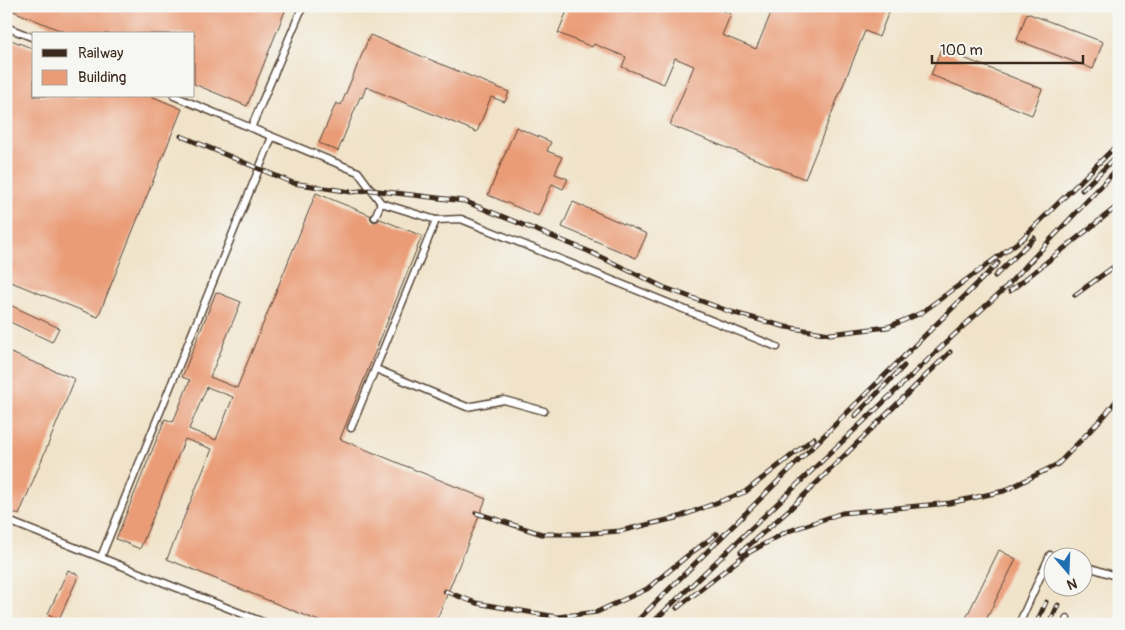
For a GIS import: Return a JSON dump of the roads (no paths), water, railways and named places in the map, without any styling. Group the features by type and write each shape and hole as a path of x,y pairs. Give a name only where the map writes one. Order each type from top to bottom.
{"lane":[{"path":"251,128 302,8"},
{"path":"6,27 32,37"},
{"path":"179,98 358,172 370,190 382,203 436,220 461,219 777,347"},
{"path":"101,557 272,137"},
{"path":"375,217 382,203"},
{"path":"352,428 436,220"},
{"path":"376,369 467,407 504,400 544,411"},
{"path":"6,520 268,624"},
{"path":"1092,568 1119,577"},
{"path":"1019,624 1042,573"}],"railway":[{"path":"181,136 293,183 351,192 370,190 464,201 588,251 663,287 731,312 786,327 830,334 888,327 921,313 1025,237"},
{"path":"1021,240 1119,143"},
{"path":"1082,190 1119,154"},
{"path":"651,624 1004,289 1119,167"},
{"path":"1010,291 1119,205"},
{"path":"995,276 1034,238"},
{"path":"634,624 998,263"},
{"path":"1075,295 1119,263"},
{"path":"741,552 790,509 950,352"},
{"path":"855,416 904,366"},
{"path":"677,608 746,554 786,532 842,513 950,503 1004,491 1058,464 1106,414 1119,397"},
{"path":"476,513 542,534 620,531 676,518 745,492 814,438"},
{"path":"445,591 476,603 557,617 597,612 647,589 717,534"},
{"path":"1036,624 1046,602"},
{"path":"1049,624 1058,605"}]}
